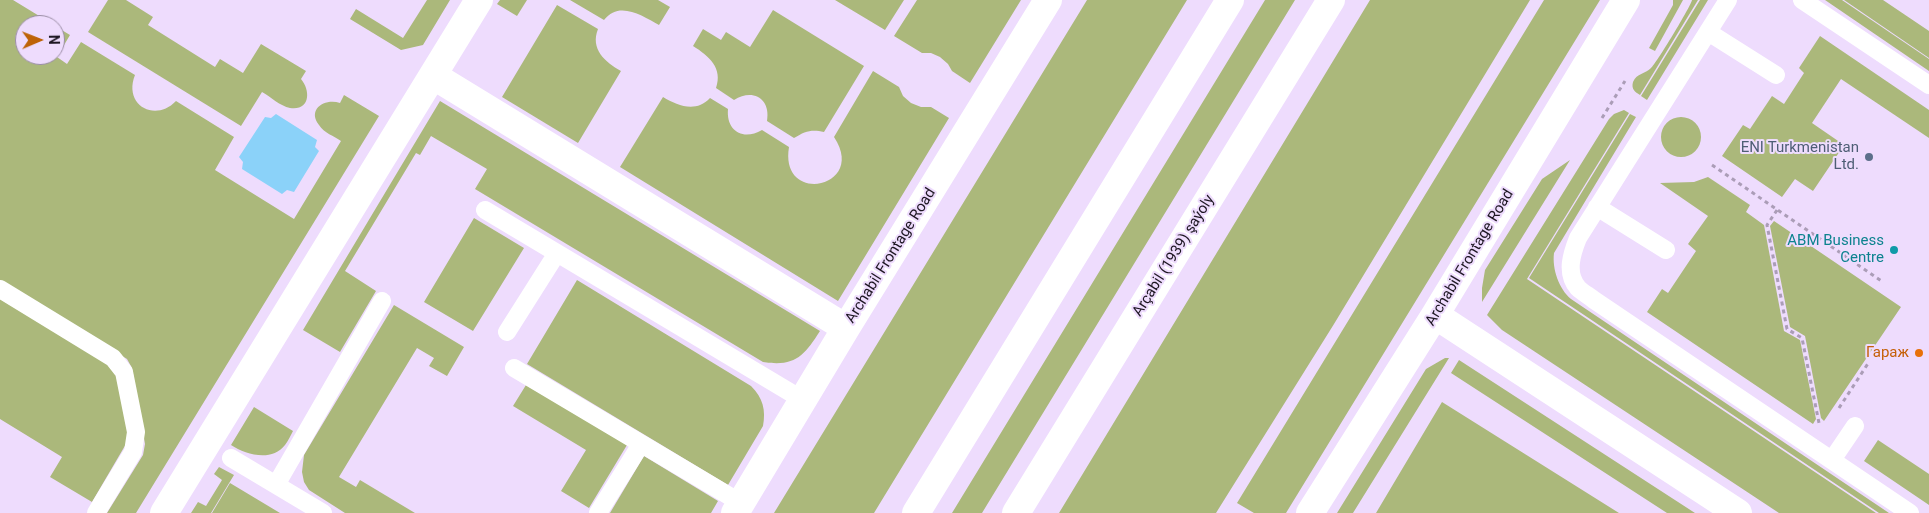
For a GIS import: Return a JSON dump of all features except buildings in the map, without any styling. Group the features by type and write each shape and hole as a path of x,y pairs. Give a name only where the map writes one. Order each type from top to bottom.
{"street":[{"path":"164,513 479,0"},
{"name":"Archabil Frontage Road","path":"738,508 846,328 1048,0"},
{"path":"916,513 1230,0"},
{"name":"Arçabil (1939) şaýoly","path":"1016,513 1331,0"},
{"name":"Archabil Frontage Road","path":"1310,513 1435,315 1626,0"},
{"path":"434,76 846,328"},
{"path":"1435,315 1738,513"}],"lane":[{"path":"1728,0 1578,238 1572,254 1570,271 1577,287 1594,300 1910,513"},
{"path":"1802,0 1929,85"},
{"path":"1708,32 1776,75"},
{"path":"1597,207 1666,250"},
{"path":"485,210 803,400"},
{"path":"508,332 557,253"},
{"path":"0,289 113,358 124,372 136,432 136,444 96,513"},
{"path":"276,485 382,301"},
{"path":"514,368 641,444 738,508"},
{"path":"1832,460 1855,426"},
{"path":"598,513 641,444"},
{"path":"231,458 323,513"}],"path":[{"path":"1602,118 1625,81"},
{"path":"1712,165 1884,282"},
{"path":"1777,210 1767,225 1787,329 1802,338 1820,428"},
{"path":"1834,415 1869,362"}],"green space":[{"path":"0,0 13,0 38,15 15,15 15,65 65,65 81,42 135,75 132,86 133,95 143,108 159,110 168,107 176,101 234,137 215,170 294,219 341,141 326,132 319,125 315,115 319,106 328,102 340,103 344,95 379,116 136,513 107,513 143,455 145,444 132,368 127,359 0,280"},
{"path":"108,0 126,0 153,17 148,25 215,67 220,59 243,73 261,44 306,71 301,79 307,94 305,103 297,108 286,107 262,92 241,126 88,32"},
{"path":"427,0 450,0 423,45 401,50 350,19 356,9 403,38"},
{"path":"500,0 527,0 517,16 497,4"},
{"path":"570,0 658,0 670,7 659,25 639,14 624,10 610,14 604,20"},
{"path":"835,0 904,0 885,30"},
{"path":"917,0 1021,0 970,83 952,71 948,64 940,57 931,53 922,53 894,36"},
{"path":"1087,0 1187,0 874,513 774,513"},
{"path":"1265,0 1295,0 982,513 952,513"},
{"path":"1370,0 1530,0 1334,324 1216,513 1059,513"},
{"path":"1544,0 1600,0 1286,513 1254,513 1237,503"},
{"path":"1673,0 1683,0 1655,51 1649,48 1673,5"},
{"path":"1692,0 1698,0 1640,95 1634,90 1633,82 1654,64"},
{"path":"1700,0 1708,0 1647,100 1641,96"},
{"path":"1825,0 1842,0 1929,59 1929,71"},
{"path":"1844,0 1883,0 1929,31 1929,58"},
{"path":"557,5 598,29 596,43 600,54 621,71 578,143 502,97"},
{"path":"773,10 864,66 824,132 809,131 794,138 767,121 768,113 766,107 759,98 748,95 734,100 716,88 718,74 713,63 693,46 703,29 721,40 726,32 750,47"},
{"path":"65,32 70,35 65,43"},
{"path":"1820,36 1929,110 1929,138 1841,79 1812,123 1844,145 1813,191 1795,179 1782,197 1722,156 1743,125 1750,129 1772,96 1784,104 1804,73 1799,68"},
{"path":"873,71 899,87 903,96 911,103 921,107 931,107 949,118 838,301 620,167 663,97 681,105 693,107 705,103 710,98 728,109 730,123 737,132 748,134 762,130 789,147 789,166 797,178 808,183 820,183 832,178 840,168 841,154 834,137"},
{"path":"440,101 820,331 809,347 798,358 783,363 763,362 475,189 487,169 431,136 420,155 416,153 345,271 376,291 340,352 303,330"},
{"path":"1624,110 1629,113 1527,279 1876,513 1779,513 1502,330 1487,315 1609,119 1614,114"},
{"path":"1630,114 1636,117 1554,253 1555,272 1563,290 1571,299 1889,513 1879,513 1529,278"},
{"path":"1685,117 1692,120 1698,126 1701,137 1700,145 1692,154 1685,157 1677,157 1670,154 1662,145 1661,133 1664,126 1673,118"},
{"path":"1570,160 1482,302 1485,270 1542,179"},
{"path":"1708,177 1750,205 1746,212 1764,225 1784,331 1800,340 1816,419 1813,424 1647,312 1662,289 1668,293 1696,251 1688,244 1708,216 1660,183 1694,182"},
{"path":"474,218 524,248 473,331 424,302"},
{"path":"1774,221 1901,307 1824,421 1821,418 1805,336 1790,327 1770,226"},
{"path":"577,280 751,386 758,395 763,404 763,426 728,485 527,364"},
{"path":"0,299 111,366 116,372 129,431 126,444 92,502 50,477 62,457 0,419"},
{"path":"394,305 464,347 447,376 429,366 434,358 417,348 339,477 356,487 360,480 415,513 345,513 309,490 304,482 302,472 304,455"},
{"path":"1445,358 1449,358 1353,513 1337,513 1426,369"},
{"path":"1459,360 1695,513 1667,513 1451,373"},
{"path":"526,385 627,445 589,508 561,491 586,450 513,406"},
{"path":"1442,402 1619,513 1376,513"},
{"path":"254,407 293,431 285,445 273,454 251,454 231,445"},
{"path":"1878,440 1929,474 1929,505 1864,461"},
{"path":"644,456 718,501 711,513 610,513"},
{"path":"219,467 234,475 211,513 191,513 198,502 206,506 222,480 214,474"},
{"path":"230,483 280,513 212,513"}],"water":[{"path":"276,114 317,140 315,147 319,151 294,192 287,190 282,194 242,169 243,162 239,157 265,117 271,118"}],"place":[{"name":"ENI Turkmenistan Ltd.","path":"1869,157"},
{"name":"ABM Business Centre","path":"1894,250"},
{"name":"Гараж","path":"1919,353"}]}
